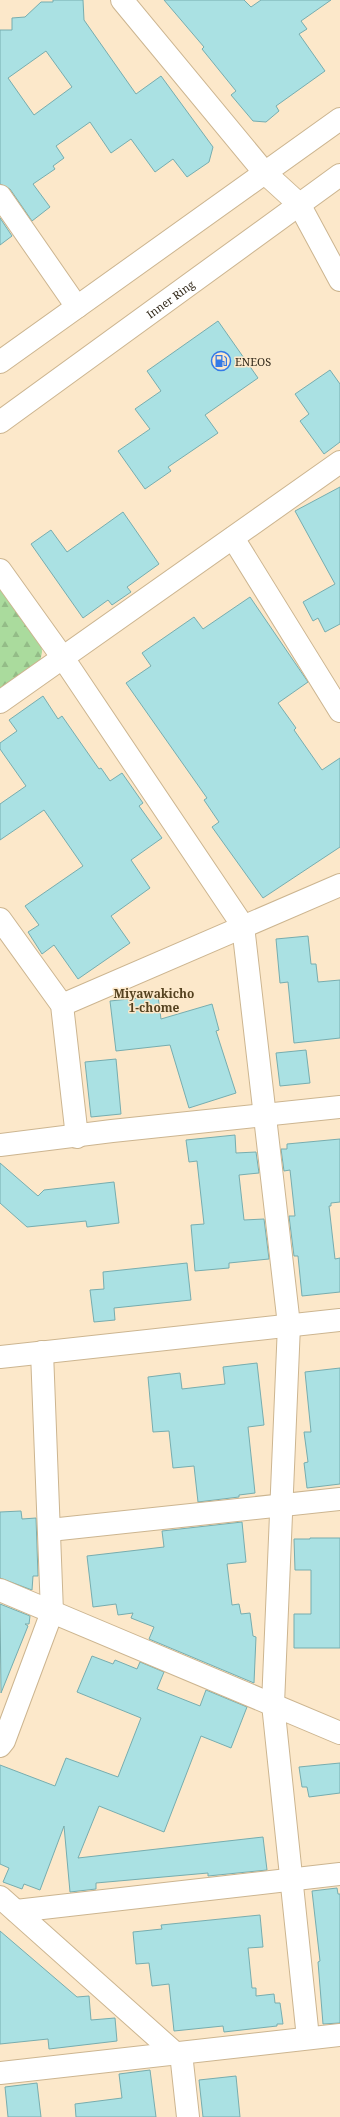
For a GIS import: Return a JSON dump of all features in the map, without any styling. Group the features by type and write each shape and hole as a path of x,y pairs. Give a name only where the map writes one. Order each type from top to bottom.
{"street":[{"path":"122,0 264,173 299,204 340,280"},
{"path":"0,362 340,119"},
{"name":"Inner Ring","path":"0,422 340,175"},
{"path":"0,196 77,307"},
{"path":"0,702 340,462"},
{"path":"233,538 340,711"},
{"path":"0,570 63,658 243,926 289,1325 272,1704 308,2038"},
{"path":"62,1005 340,885"},
{"path":"0,920 62,1005 77,1137"},
{"path":"0,1145 77,1137 112,1131 340,1107"},
{"path":"0,1357 340,1320"},
{"path":"0,1746 4,1741 52,1612 42,1352"},
{"path":"50,1530 340,1499"},
{"path":"0,1590 340,1733"},
{"path":"8,1904 291,1880 340,1874"},
{"path":"8,1904 178,2054 188,2117"},
{"path":"0,2073 178,2054 340,2034"}],"green space":[{"path":"0,590 4,590 40,626 42,652 39,667 0,702"}],"building":[{"path":"53,0 83,0 84,20 136,94 161,76 213,147 209,162 187,177 173,159 155,172 131,139 111,153 90,122 56,146 64,158 53,166 55,169 33,184 50,207 32,221 10,189 0,184 0,30 12,30 12,18 25,17 41,2 53,2","holes":["46,51 72,87 34,115 8,78"]},
{"path":"164,0 244,0 251,7 261,0 331,0 301,21 307,29 299,34 325,71 276,106 279,111 266,122 253,121 231,95 236,91 202,49 204,47"},
{"path":"0,218 12,236 0,245"},
{"path":"218,321 258,378 205,415 218,433 168,467 171,471 145,489 118,451 150,429 135,409 161,391 147,371"},
{"path":"330,370 340,384 340,442 324,454 300,421 309,414 295,394"},
{"path":"340,487 340,624 325,632 318,618 313,621 303,602 335,584 295,511"},
{"path":"123,512 159,564 127,587 131,592 112,605 108,600 83,618 31,544 51,530 67,552"},
{"path":"250,597 308,682 278,703 296,728 294,730 322,770 340,758 340,847 263,898 212,827 219,822 204,800 207,798 126,683 151,666 142,653 194,617 203,629"},
{"path":"43,696 58,719 62,716 99,769 101,768 110,781 122,773 143,803 139,806 162,838 131,860 150,888 111,916 130,943 78,979 54,945 42,954 28,932 39,925 25,906 83,866 44,810 0,840 0,804 26,786 0,749 0,743 17,731 9,720"},
{"path":"308,936 311,964 316,964 318,982 340,980 340,1038 294,1043 288,982 280,983 276,939"},
{"path":"158,996 161,1019 212,1004 219,1030 216,1031 236,1093 189,1108 170,1045 116,1051 110,1001"},
{"path":"306,1050 310,1083 280,1086 276,1053"},
{"path":"116,1059 121,1114 91,1117 85,1062"},
{"path":"235,1135 236,1153 256,1152 259,1173 239,1175 244,1220 264,1219 269,1259 229,1263 229,1268 195,1271 191,1225 204,1224 197,1161 189,1162 186,1140"},
{"path":"340,1139 340,1202 331,1203 331,1206 329,1206 335,1259 340,1258 340,1292 302,1296 298,1256 294,1256 289,1216 295,1216 290,1170 284,1171 281,1149 287,1149 287,1144"},
{"path":"0,1163 38,1196 44,1190 114,1182 119,1223 87,1227 86,1221 27,1227 0,1203"},
{"path":"187,1263 191,1300 114,1308 115,1320 94,1322 90,1290 104,1289 103,1272"},
{"path":"257,1363 264,1425 248,1427 255,1493 239,1495 239,1497 198,1502 194,1466 173,1468 169,1431 153,1432 148,1377 180,1373 182,1389 225,1384 223,1367"},
{"path":"340,1368 340,1484 307,1488 304,1463 308,1462 304,1432 311,1432 305,1372"},
{"path":"21,1511 22,1519 36,1518 38,1576 33,1576 32,1590 0,1578 0,1512"},
{"path":"242,1522 246,1562 227,1564 232,1605 239,1604 241,1614 250,1613 253,1636 256,1637 254,1683 149,1639 154,1627 131,1618 133,1613 118,1615 116,1604 93,1607 87,1556 164,1547 162,1531"},
{"path":"340,1538 340,1648 294,1648 294,1614 311,1614 311,1570 295,1570 294,1539"},
{"path":"0,1604 30,1616 29,1624 25,1624 28,1626 1,1693"},
{"path":"92,1656 113,1664 115,1660 137,1669 140,1662 164,1672 157,1689 200,1706 206,1690 247,1707 231,1748 201,1736 164,1832 99,1806 78,1858 263,1837 267,1870 208,1876 208,1873 96,1883 96,1889 70,1892 64,1826 40,1890 24,1884 22,1889 3,1882 9,1868 0,1864 0,1765 55,1786 66,1758 118,1777 141,1718 77,1692"},
{"path":"340,1763 340,1793 309,1797 307,1787 302,1787 299,1767"},
{"path":"337,1888 338,1894 340,1894 340,2023 323,2024 318,1962 320,1961 312,1891"},
{"path":"260,1915 263,1947 248,1948 252,1988 256,1988 256,1996 274,1994 275,2003 280,2003 283,2024 224,2032 223,2026 174,2031 169,1984 152,1986 149,1963 136,1964 133,1932 162,1929 161,1925"},
{"path":"0,1931 77,1997 89,1996 91,2020 115,2018 117,2041 49,2049 48,2039 0,2044"},
{"path":"150,2070 156,2117 76,2117 75,2104 122,2098 119,2074"},
{"path":"236,2076 240,2117 203,2117 199,2080"},
{"path":"37,2083 41,2117 8,2117 5,2087"}],"place":[{"name":"ENEOS","path":"221,361"}],"district":[{"name":"Miyawakicho 1-chome","path":"154,1000"}]}
